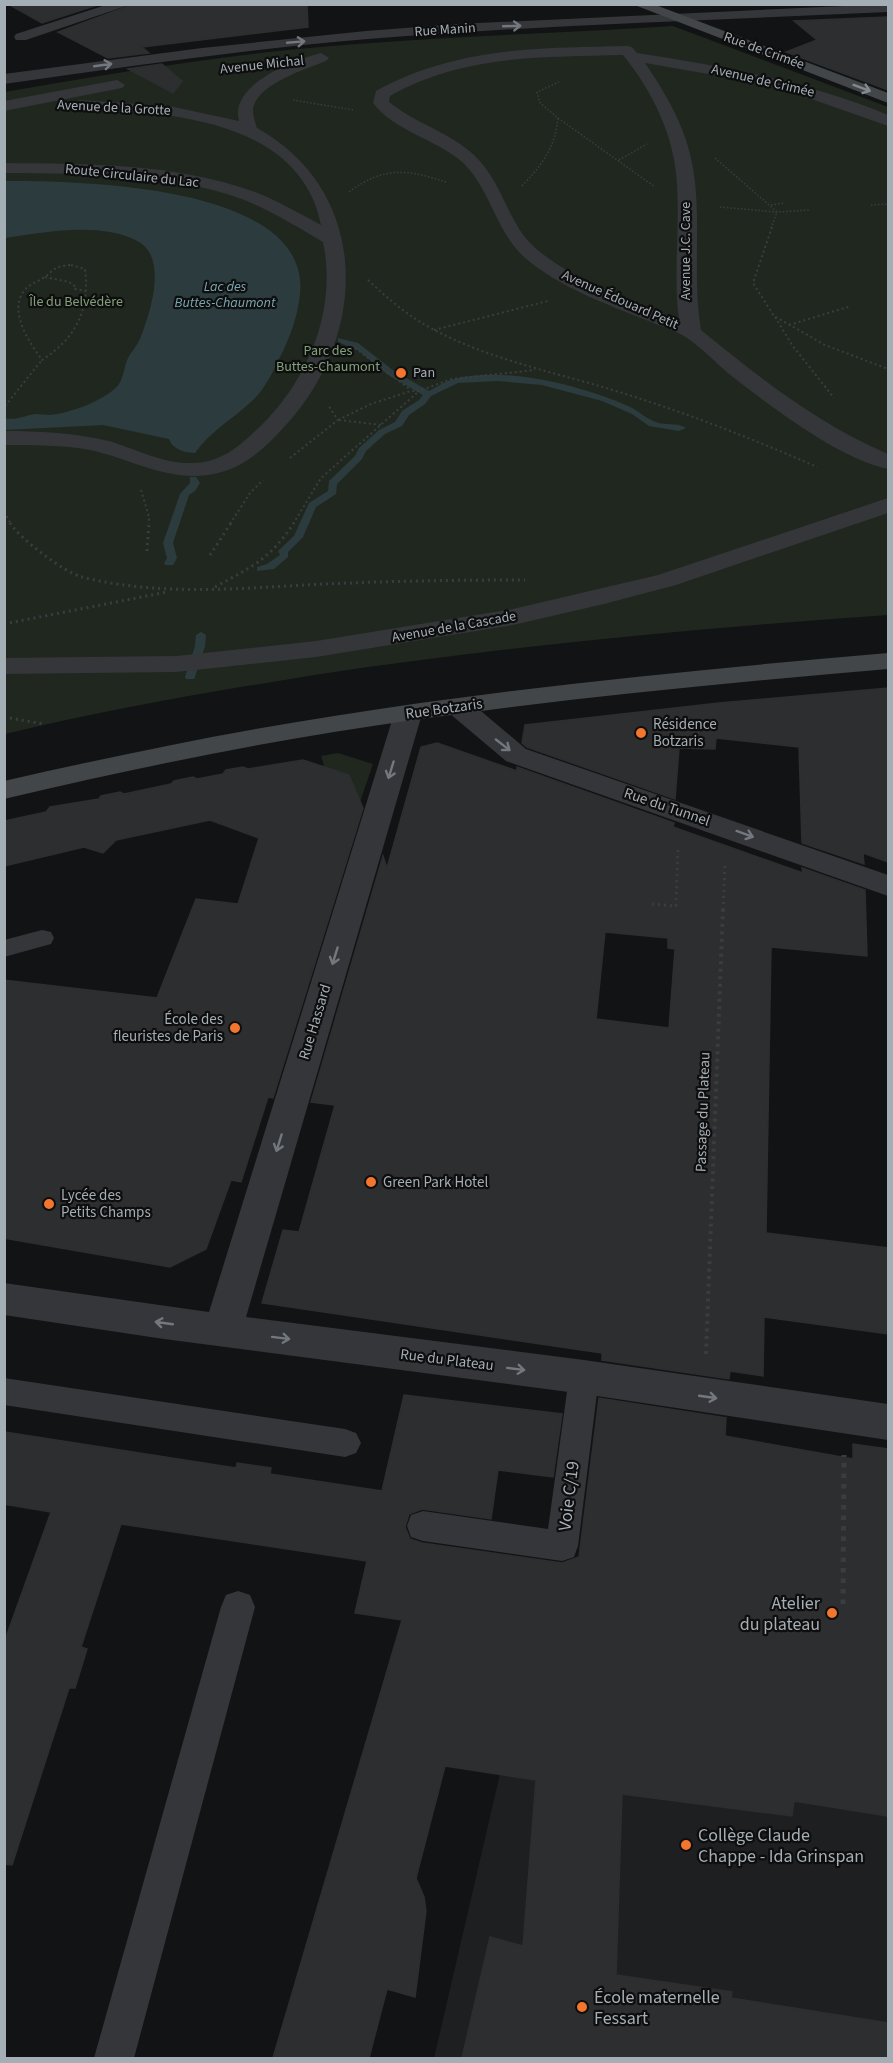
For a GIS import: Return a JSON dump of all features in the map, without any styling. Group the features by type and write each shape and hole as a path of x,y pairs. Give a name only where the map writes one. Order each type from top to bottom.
{"street":[{"path":"45,73 18,32 125,4"},
{"name":"Rue de Crimée","path":"639,4 888,98"},
{"name":"Rue Manin","path":"4,79 202,52 366,35 457,28 632,40 674,18 888,8"},
{"path":"391,113 381,103 382,94 415,75 458,63 632,40"},
{"name":"Avenue de Crimée","path":"632,40 687,65 790,85 839,100 888,121"},
{"name":"Avenue J.C. Cave","path":"632,40 675,130 686,183 685,289 691,332"},
{"path":"443,52 522,54"},
{"name":"Avenue Michal","path":"262,86 276,77 327,58 266,64"},
{"path":"8,105 128,83"},
{"path":"250,130 245,111 248,101 262,86"},
{"name":"Avenue de la Grotte","path":"8,105 153,108 200,116 250,130 275,145 306,174 316,189 333,239"},
{"name":"Avenue Édouard Petit","path":"391,113 433,134 470,161 520,243 554,270 691,332"},
{"name":"Route Circulaire du Lac","path":"4,168 129,173 212,185 270,205 333,239"},
{"path":"4,438 69,440 104,447 169,468 192,470 217,466 239,458 289,411 311,378 334,315 333,239"},
{"path":"691,332 773,399 798,416 861,452 888,462"},
{"name":"Avenue de la Cascade","path":"4,666 176,664 316,649 408,635 604,597 677,576 888,506"},
{"name":"Rue Botzaris","path":"4,790 241,741 408,714 647,683 888,661"},
{"name":"Rue du Tunnel","path":"459,707 516,755 888,886"},
{"name":"Rue Hassard","path":"222,1330 408,714"},
{"name":"Rue du Plateau","path":"4,1299 584,1377 888,1422"}],"lane":[{"path":"4,949 42,938"},
{"name":"Voie C/19","path":"423,1526 562,1546 584,1377"},
{"path":"4,1391 345,1443"},
{"path":"114,2058 238,1607"}],"path":[{"path":"262,86 307,105 391,113"},
{"path":"537,95 540,103 558,118 666,195 686,205 778,214 809,210"},
{"path":"558,118 557,139 543,163 496,205 440,180 397,171 379,174 362,181 343,197 333,239 377,289 406,314 434,330 483,352 673,410 826,471"},
{"path":"619,160 675,130 701,139 711,154 778,214"},
{"path":"770,205 785,203"},
{"path":"871,206 888,203"},
{"path":"778,214 753,283 792,345 836,400"},
{"path":"4,405 42,360 68,341 82,306 85,292 85,269 68,265 55,267 47,272 45,277"},
{"path":"42,360 27,339 18,319 18,306 25,285 45,277 69,282 76,286 75,289 85,292"},
{"path":"434,330 548,301 552,292 577,281"},
{"path":"789,325 851,306"},
{"path":"774,316 825,345 888,369"},
{"path":"326,341 358,349 381,370 411,390"},
{"path":"214,588 262,561 280,543 296,521 321,478 419,391 451,379 539,370"},
{"path":"382,426 338,420 371,404 411,390 419,391"},
{"path":"284,463 309,444"},
{"path":"124,455 140,485 149,517 147,551"},
{"path":"210,555 250,493 267,475"},
{"path":"4,512 15,531 22,537 43,554 80,577 171,591"},
{"path":"4,624 171,591 207,588 381,581 532,580"},
{"path":"4,717 44,724"},
{"name":"Passage du Plateau","path":"704,1396 727,828"},
{"path":"652,904 676,906 678,841"},
{"path":"843,1604 844,1448"}],"shaded area":[{"name":"Collège Claude Chappe - Ida Grinspan","path":"707,1663 888,1688 888,2058 434,2058 500,1774"}],"green space":[{"name":"Parc des Buttes-Chaumont","path":"673,26 888,107 888,615 604,639 392,664 162,701 5,734 5,92 151,68 297,49"},
{"path":"338,753 373,764 360,802 349,775 336,771 319,774 316,767 324,765 321,756"}],"water":[{"name":"Lac des Buttes-Chaumont","path":"5,181 132,187 182,196 230,209 268,230 293,257 300,294 299,302 290,336 274,370 256,397 215,432 195,453 179,450 169,439 103,425 5,430 5,418 66,412 97,401 119,384 128,358 140,339 148,316 155,274 148,250 139,242 125,236 91,230 73,230 5,238"}],"building":[{"path":"8,4 100,4 42,23"},
{"path":"134,4 307,4 308,27 142,47 149,53 108,58 58,32"},
{"path":"888,17 888,90 786,52 817,40 794,21"},
{"path":"162,64 182,81 173,93 128,69"},
{"path":"888,688 888,862 863,853 864,864 802,843 799,747 716,738 715,749 679,748 675,799 527,747 522,743 525,725 719,703"},
{"path":"437,743 517,771 517,767 674,823 673,827 803,873 802,868 865,890 867,956 771,947 766,1233 888,1248 888,1334 764,1317 763,1376 730,1371 729,1379 602,1360 602,1353 262,1303 283,1230 299,1232 335,1105 311,1102 383,856 387,868 421,747","holes":["605,932 668,938 668,948 675,949 669,1028 596,1019"]},
{"path":"303,760 349,775 363,808 273,1098 268,1097 241,1182 231,1180 206,1249 170,1267 4,1238 4,980 157,998 196,899 238,904 259,838 210,820 116,840 103,853 84,847 4,866 4,821 46,812 50,807 99,799 101,796 120,792 124,794 193,777 197,779 223,774 226,770 243,767 248,769"},
{"path":"404,1395 562,1414 553,1477 498,1470 491,1519 422,1509 409,1514 405,1527 410,1539 422,1543 562,1563 579,1557 599,1398 726,1418 725,1436 853,1459 853,1444 888,1449 888,1816 794,1801 792,1816 622,1794 616,1975 732,1992 731,1998 888,2023 888,2058 462,2058 490,1937 523,1946 536,1780 445,1766 416,1878 424,1897 426,1911 415,1997 387,1989 369,2058 273,2058 402,1620 355,1613 367,1561 121,1524 81,1647 87,1649 75,1688 69,1688 12,1865 4,1864 4,1643 51,1512 4,1504 4,1432 236,1468 237,1463 271,1468 270,1474 382,1491"}],"waterway":[{"path":"341,340 362,349 391,373 428,394"},
{"path":"428,394 457,381 477,379 498,378 542,383 605,399 632,411 652,424 682,428"},
{"path":"261,569 274,565 285,555 283,551 298,537 312,505 333,492 332,483 359,457 362,450 382,432 399,424 405,413 422,402 428,394"},
{"path":"169,563 172,558 168,543 185,494 192,489 195,483 193,479"},
{"path":"190,677 200,646 201,635"}],"place":[{"name":"Pan","path":"401,373"},
{"name":"Résidence Botzaris","path":"641,733"},
{"name":"École des fleuristes de Paris","path":"235,1028"},
{"name":"Green Park Hotel","path":"371,1182"},
{"name":"Lycée des Petits Champs","path":"49,1204"},
{"name":"Atelier du plateau","path":"832,1613"},
{"name":"Collège Claude Chappe - Ida Grinspan","path":"686,1845"},
{"name":"École maternelle Fessart","path":"582,2007"}],"park label":[{"name":"Île du Belvédère","path":"76,302"}]}
